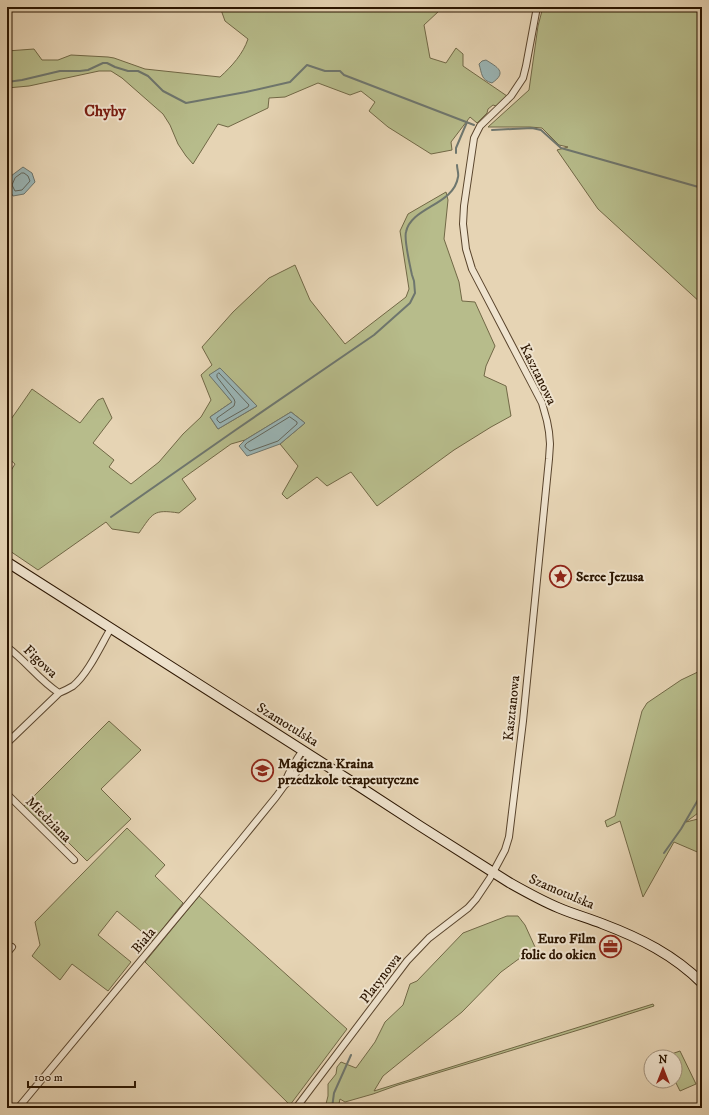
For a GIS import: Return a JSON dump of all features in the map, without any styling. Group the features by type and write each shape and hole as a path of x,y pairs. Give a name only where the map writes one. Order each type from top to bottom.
{"street":[{"name":"Kasztanowa","path":"493,873 505,850 511,826 550,444 547,421 542,403 472,269 468,258 464,235 463,215 468,174 476,131 483,121 511,96 523,78 537,7"},
{"name":"Szamotulska","path":"7,562 493,873 524,891 559,908 626,933 652,946 672,959 702,983"},
{"path":"7,744 59,693 74,685 82,676 111,628"},
{"name":"Figowa","path":"7,647 25,662 51,688 59,693"},
{"name":"Biała","path":"18,1108 293,777 306,752"},
{"name":"Miedziana","path":"7,794 74,860"},
{"name":"Platynowa","path":"296,1108 407,961 429,938 468,908 483,890 493,873"},
{"path":"7,953 12,947"}],"green space":[{"path":"220,7 431,8 439,11 424,25 430,58 446,63 456,48 463,54 463,66 507,96 496,106 493,105 488,109 487,113 477,123 470,117 451,142 452,150 431,154 388,127 369,111 375,102 361,91 350,95 318,83 285,97 269,98 268,108 228,127 218,124 193,164 178,144 170,125 163,114 122,78 111,71 99,71 29,86 7,88 7,51 34,49 42,60 58,60 71,55 108,57 145,69 220,77 237,60 248,39 225,21"},
{"path":"543,7 702,7 702,304 598,209 557,150 568,147 559,145 542,128 488,127 529,90 538,26"},
{"path":"446,192 448,200 444,239 459,282 462,301 475,302 495,346 486,366 484,376 506,386 511,416 454,450 377,506 351,472 327,486 317,477 287,499 282,494 298,466 280,444 305,423 291,412 245,440 231,444 182,479 196,499 179,513 159,512 154,514 139,533 112,529 106,522 38,570 7,549 7,477 15,464 7,457 7,425 32,389 80,423 98,400 103,398 112,418 93,443 114,460 109,467 131,484 159,462 183,434 201,417 211,400 201,375 212,365 202,347 233,312 269,278 295,265 310,300 345,344 406,297 409,289 400,231 408,214","holes":["220,368 257,406 218,429 210,417 232,402 210,375"]},
{"path":"702,670 702,810 686,822 702,818 702,854 674,842 643,897 620,821 607,827 605,821 615,816 642,711 647,703 681,680"},
{"path":"109,721 141,750 101,789 131,819 87,861 68,842 64,845 23,807"},
{"path":"127,828 165,865 155,876 183,903 153,941 117,911 98,935 131,962 108,991 72,964 60,980 32,956 40,945 35,922"},
{"path":"199,896 347,1029 290,1105 145,962"},
{"path":"507,916 518,916 525,925 535,947 501,972 462,1012 383,1076 374,1091 653,1004 654,1006 373,1094 345,1102 340,1099 338,1108 325,1108 328,1096 328,1084 336,1074 337,1067 341,1062 356,1068 375,1042 385,1022 403,1005 410,984 417,981 463,933"},
{"path":"683,1057 696,1084 680,1091 679,1089 683,1089"}],"water":[{"path":"486,60 497,67 500,73 497,79 492,83 488,82 482,76 479,64"},
{"path":"23,167 32,173 35,182 24,194 13,196 7,186 11,176"},
{"path":"220,368 257,406 218,429 210,417 232,402 209,375"},
{"path":"291,412 305,423 280,444 247,456 239,446 245,440"}],"waterway":[{"path":"7,82 60,71 88,70 103,63 107,63 128,71 138,71 148,76 163,91 186,103 290,82 307,65 325,71 340,71 344,75 474,125"},
{"path":"456,153 456,148 467,122"},
{"path":"492,130 532,128 541,130 561,148 702,188"},
{"path":"111,517 374,335 410,303 415,293 414,281 406,246 406,232 416,217 449,194 455,186 458,176 457,165"},
{"path":"664,853 681,829 702,793"},
{"path":"332,1108 334,1093 351,1055"}],"place":[{"name":"Serce Jezusa","path":"560,576"},
{"name":"Magiczna Kraina przedzkole terapeutyczne","path":"262,771"},
{"name":"Euro Film folie do okien","path":"611,946"}],"district":[{"name":"Chyby","path":"105,110"}]}
